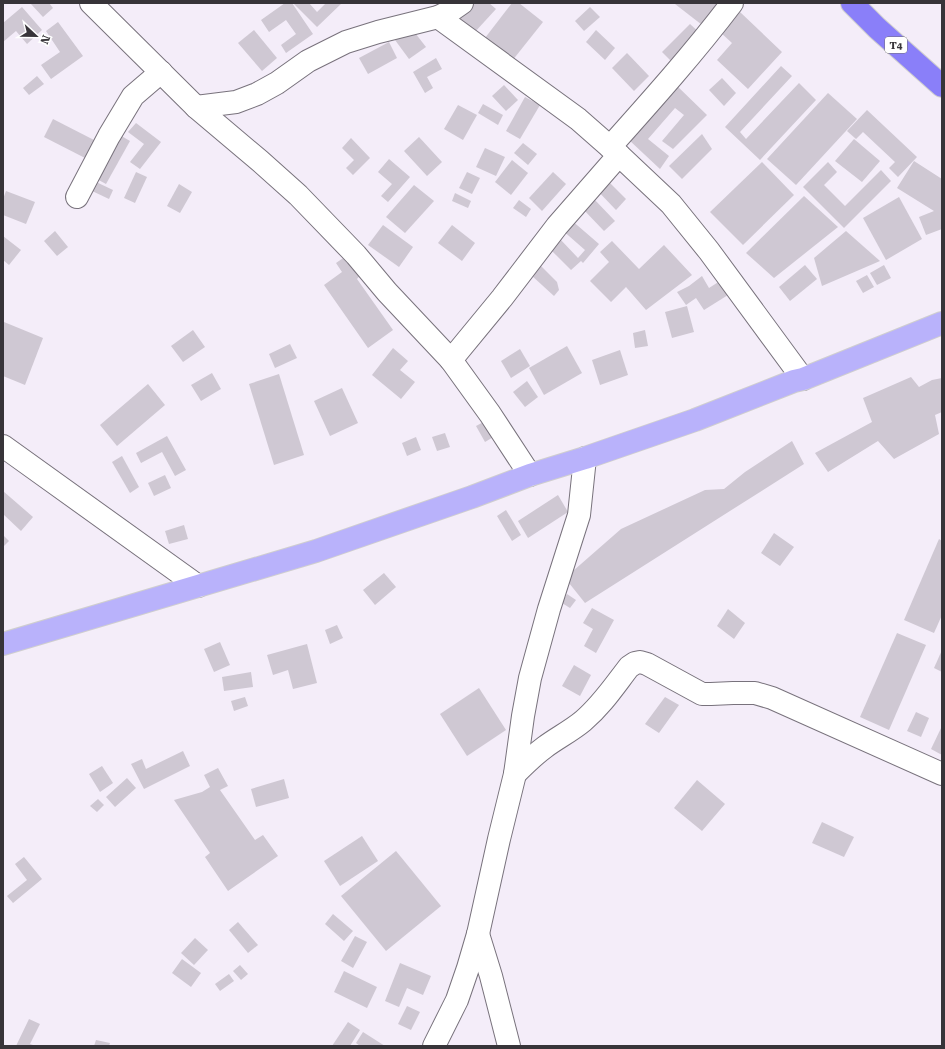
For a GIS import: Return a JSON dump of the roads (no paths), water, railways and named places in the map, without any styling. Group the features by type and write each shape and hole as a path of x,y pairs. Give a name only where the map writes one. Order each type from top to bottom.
{"highway":[{"name":"T4","path":"852,3 877,28 942,86"}],"main road":[{"path":"3,644 316,551 472,497 530,474 585,458 695,420 942,323"}],"street":[{"path":"92,3 196,107 298,195 356,255 451,360 490,414 530,474"},
{"path":"196,107 236,102 257,94 277,84 308,61 346,42 378,32 438,17 462,3"},
{"path":"451,360 502,298 614,151 732,3"},
{"path":"438,17 572,114 671,204 709,251 803,378"},
{"path":"77,197 109,136 133,96 161,72"},
{"path":"3,446 198,586"},
{"path":"434,1046 457,1000 478,934 515,774 530,678 549,609 579,515 585,458"},
{"path":"515,774 544,747 590,715 635,662 640,662 655,668 702,694 755,693 772,698 942,774"},
{"path":"478,934 491,976 509,1046"}]}
